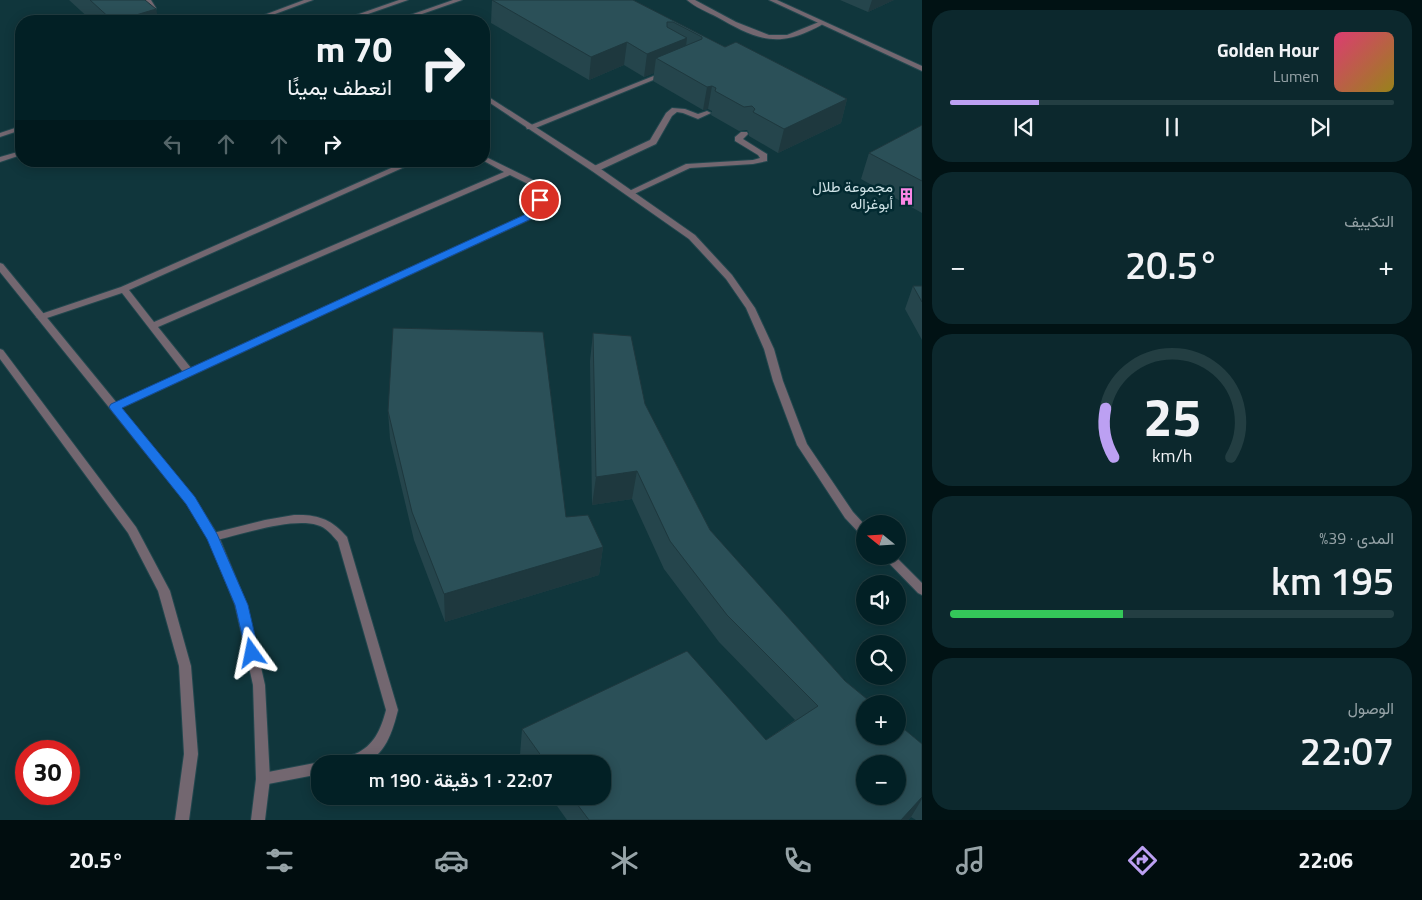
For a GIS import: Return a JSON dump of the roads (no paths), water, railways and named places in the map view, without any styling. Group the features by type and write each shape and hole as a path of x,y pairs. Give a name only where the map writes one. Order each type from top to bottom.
{"street":[{"path":"148,0 153,8 151,15"},
{"path":"268,15 310,0"},
{"path":"360,15 404,0"},
{"path":"414,15 459,0"},
{"path":"690,0 764,37 785,37 821,23"},
{"path":"772,0 922,70"},
{"path":"530,127 674,69"},
{"path":"490,100 595,169 692,237 729,277 750,308 769,349 778,381 802,445 848,515 856,523"},
{"path":"595,169 653,142 669,115 675,110 685,111 698,117 707,113"},
{"path":"0,135 15,130"},
{"path":"629,193 688,166 753,162 764,159 761,153 738,139 744,134"},
{"path":"0,160 15,155"},
{"path":"115,407 528,217 540,200 536,185 490,161"},
{"path":"41,317 124,289 400,167"},
{"path":"153,326 510,172"},
{"path":"0,266 190,500 213,537 241,605 259,685 263,779 258,820"},
{"path":"124,289 189,373"},
{"path":"0,352 132,530 164,592 185,666 191,754 182,820"},
{"path":"213,537 293,519 314,519 332,527 343,540 392,710 387,732 374,750 364,755"},
{"path":"897,565 922,590"},
{"path":"263,779 311,770"}],"place":[{"name":"مجموعة طلال أبوغزاله","path":"907,196"}]}
